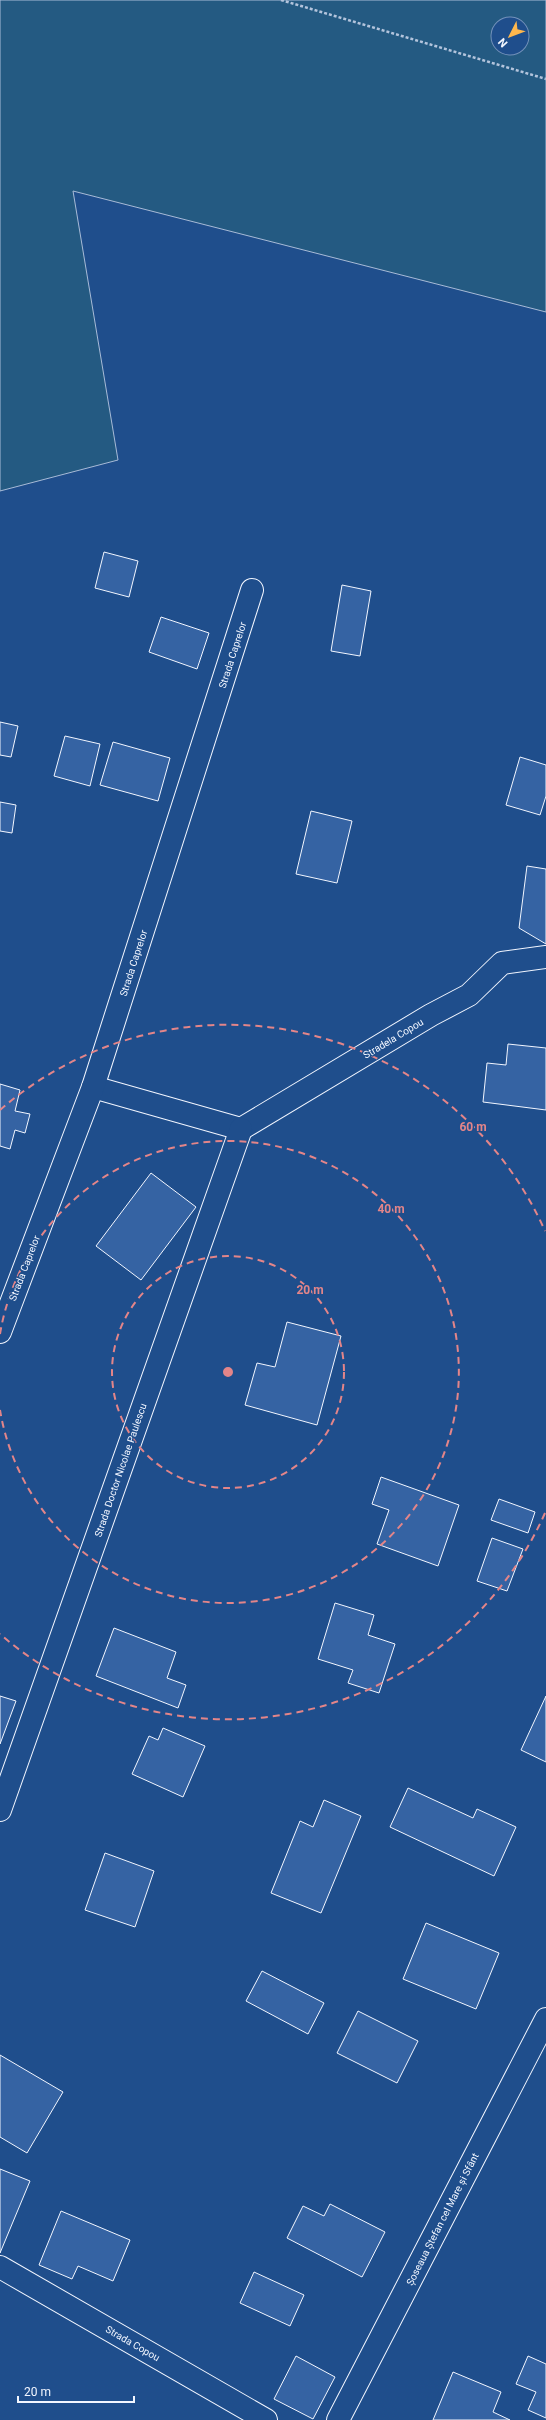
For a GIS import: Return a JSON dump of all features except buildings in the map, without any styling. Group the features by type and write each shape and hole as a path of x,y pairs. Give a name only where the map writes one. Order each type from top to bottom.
{"street":[{"name":"Strada Caprelor","path":"0,1332 93,1087 252,590"},
{"name":"Stradela Copou","path":"241,1129 431,1015 469,995 502,963 546,957"},
{"path":"93,1087 241,1129"},
{"name":"Strada Doctor Nicolae Paulescu","path":"0,1810 241,1129"},
{"name":"Șoseaua Ștefan cel Mare și Sfânt","path":"338,2420 546,2019"},
{"name":"Strada Copou","path":"0,2267 266,2420"}],"path":[{"path":"281,0 546,79"}],"shaded area":[{"path":"0,0 546,0 546,312 73,191 118,460 0,491"}]}
